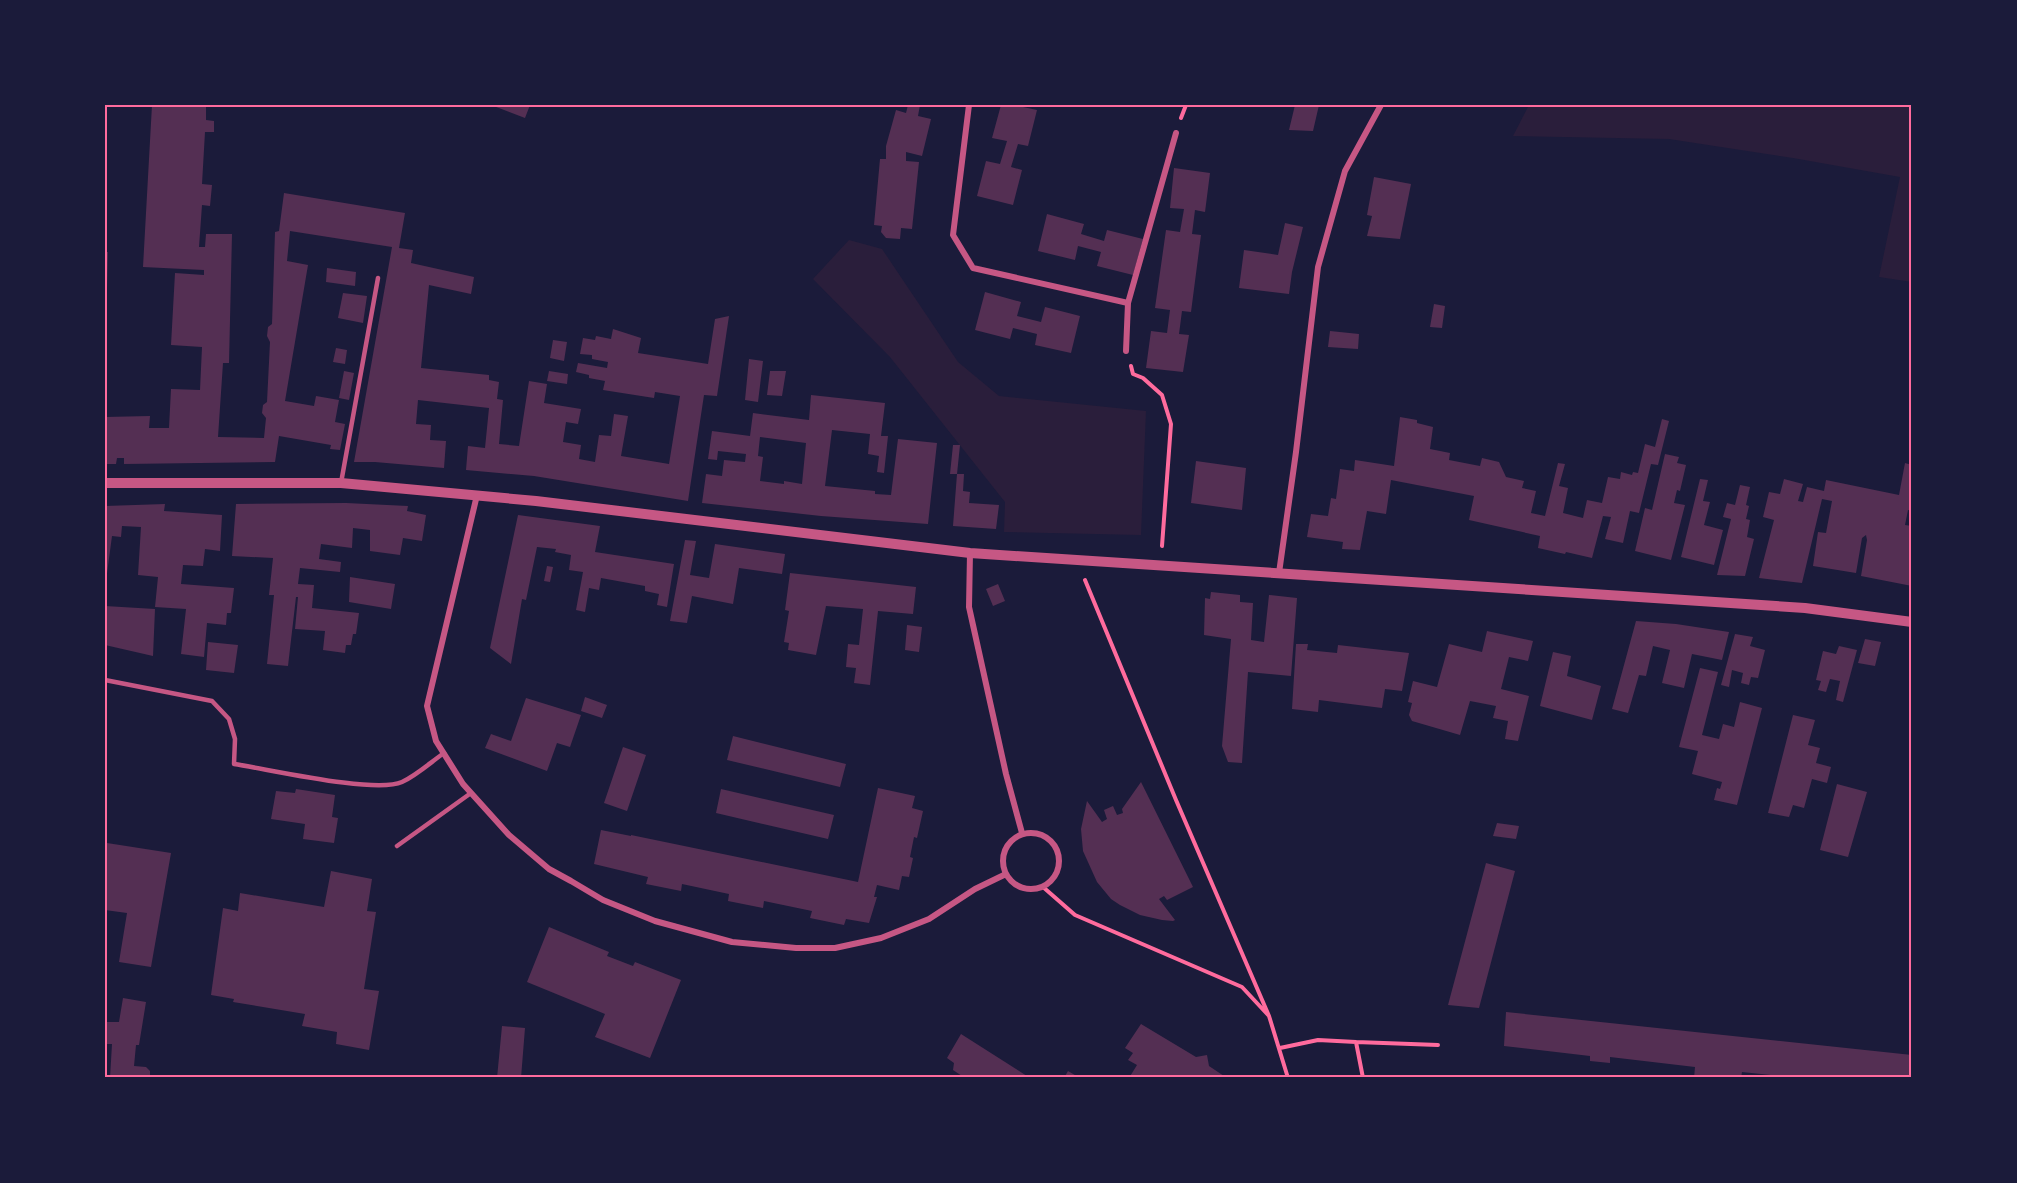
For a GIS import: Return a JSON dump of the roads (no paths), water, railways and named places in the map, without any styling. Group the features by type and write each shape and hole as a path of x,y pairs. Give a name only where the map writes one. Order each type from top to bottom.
{"street":[{"path":"969,105 953,235 973,268 1128,303"},
{"path":"1279,573 1318,267 1345,171 1381,105"},
{"path":"1126,351 1128,303 1176,133"},
{"path":"105,483 341,483 477,495 970,553 1076,558 1761,605 1912,622"},
{"path":"477,495 427,706 436,741 471,793 508,836 549,868 603,900 655,921 732,942 796,948 835,948 881,938 929,919 975,889 1006,874"},
{"path":"970,553 969,607 1006,774 1022,833"},
{"path":"1022,833 1041,834 1051,840 1058,851 1060,862 1057,873 1043,887 1023,888 1013,883 1002,864 1007,844 1022,833"}],"lane":[{"path":"341,483 378,278"},
{"path":"105,680 212,701 229,719 235,739 234,764 380,786 401,782 444,753"},
{"path":"397,846 471,793"}]}
